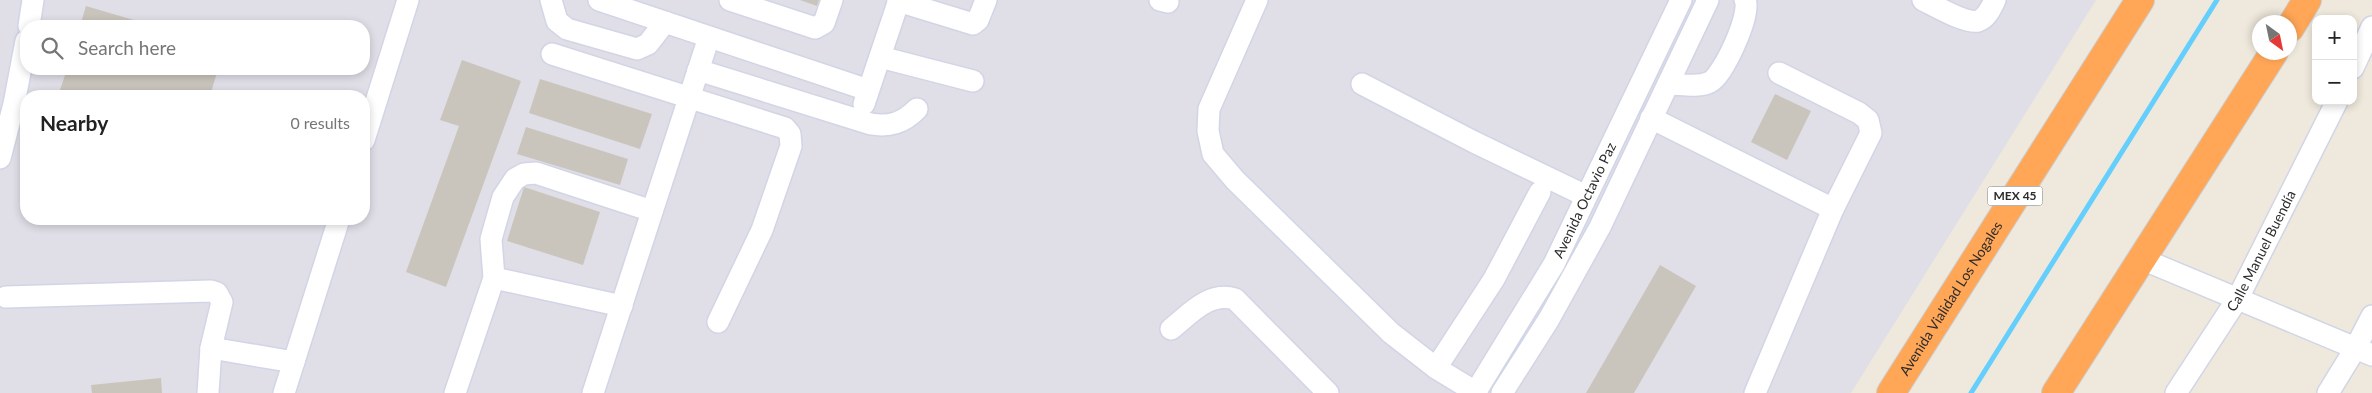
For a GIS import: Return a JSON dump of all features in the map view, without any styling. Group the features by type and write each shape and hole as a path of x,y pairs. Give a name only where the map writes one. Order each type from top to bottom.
{"highway":[{"name":"Avenida Vialidad Los Nogales","path":"1891,393 2140,0"},
{"path":"2297,16 2307,0"},
{"path":"2056,393 2269,60"}],"street":[{"path":"29,20 33,0"},
{"path":"370,121 408,0"},
{"path":"551,0 557,21 567,29 637,49 648,44 665,22"},
{"path":"599,0 868,90"},
{"path":"730,0 815,28 824,23 832,0"},
{"path":"858,120 899,0 973,24 978,20 986,0"},
{"path":"1257,0 1209,109 1208,131 1213,154 1235,180 1384,326 1414,353 1476,393"},
{"name":"Avenida Octavio Paz","path":"1502,393 1549,319 1595,236 1708,0"},
{"path":"1668,84 1708,84 1715,80 1734,45 1747,12 1745,0"},
{"path":"1923,0 1968,21 1977,22 1989,12 1995,0"},
{"name":"Avenida Octavio Paz","path":"1476,393 1554,264 1676,2"},
{"path":"2362,62 2372,28"},
{"path":"593,393 709,37"},
{"path":"552,54 785,128 792,140 762,230 718,322"},
{"path":"880,57 973,81"},
{"path":"698,70 882,126 895,124 907,118 916,109"},
{"path":"0,158 20,72"},
{"path":"1755,393 1833,209 1871,132 1868,120 1860,113 1779,73"},
{"path":"1362,84 1450,130 1586,196"},
{"name":"Calle Manuel Buendía","path":"2176,393 2238,298 2335,105"},
{"path":"1651,118 1833,209"},
{"path":"455,393 494,278 491,239 494,223 508,187 515,179 524,174 536,173 652,211"},
{"path":"1436,368 1494,279 1540,192"},
{"path":"284,393 337,225"},
{"path":"2142,259 2364,352"},
{"path":"494,278 622,306"},
{"path":"6,297 211,290 217,293 222,302 212,348 208,393"},
{"path":"1171,329 1203,304 1214,298 1225,296 1235,299 1328,393"},
{"path":"2328,393 2364,352 2372,316"},
{"path":"212,348 294,362"}],"shaded area":[{"path":"0,0 2096,0 1851,393 0,393"}],"building":[{"path":"800,0 819,0 817,6"},
{"path":"86,6 134,20 82,20"},
{"path":"462,60 521,81 446,287 406,272 459,126 440,120"},
{"path":"65,75 216,75 212,90 60,90"},
{"path":"540,79 652,114 640,149 529,113"},
{"path":"1775,94 1811,111 1787,160 1751,142"},
{"path":"526,127 628,159 620,185 517,154"},
{"path":"524,187 600,212 583,265 507,241"},
{"path":"1660,265 1696,286 1634,393 1586,393"},
{"path":"161,378 162,393 92,393 91,385"}],"waterway":[{"path":"1971,393 2217,0"}]}
